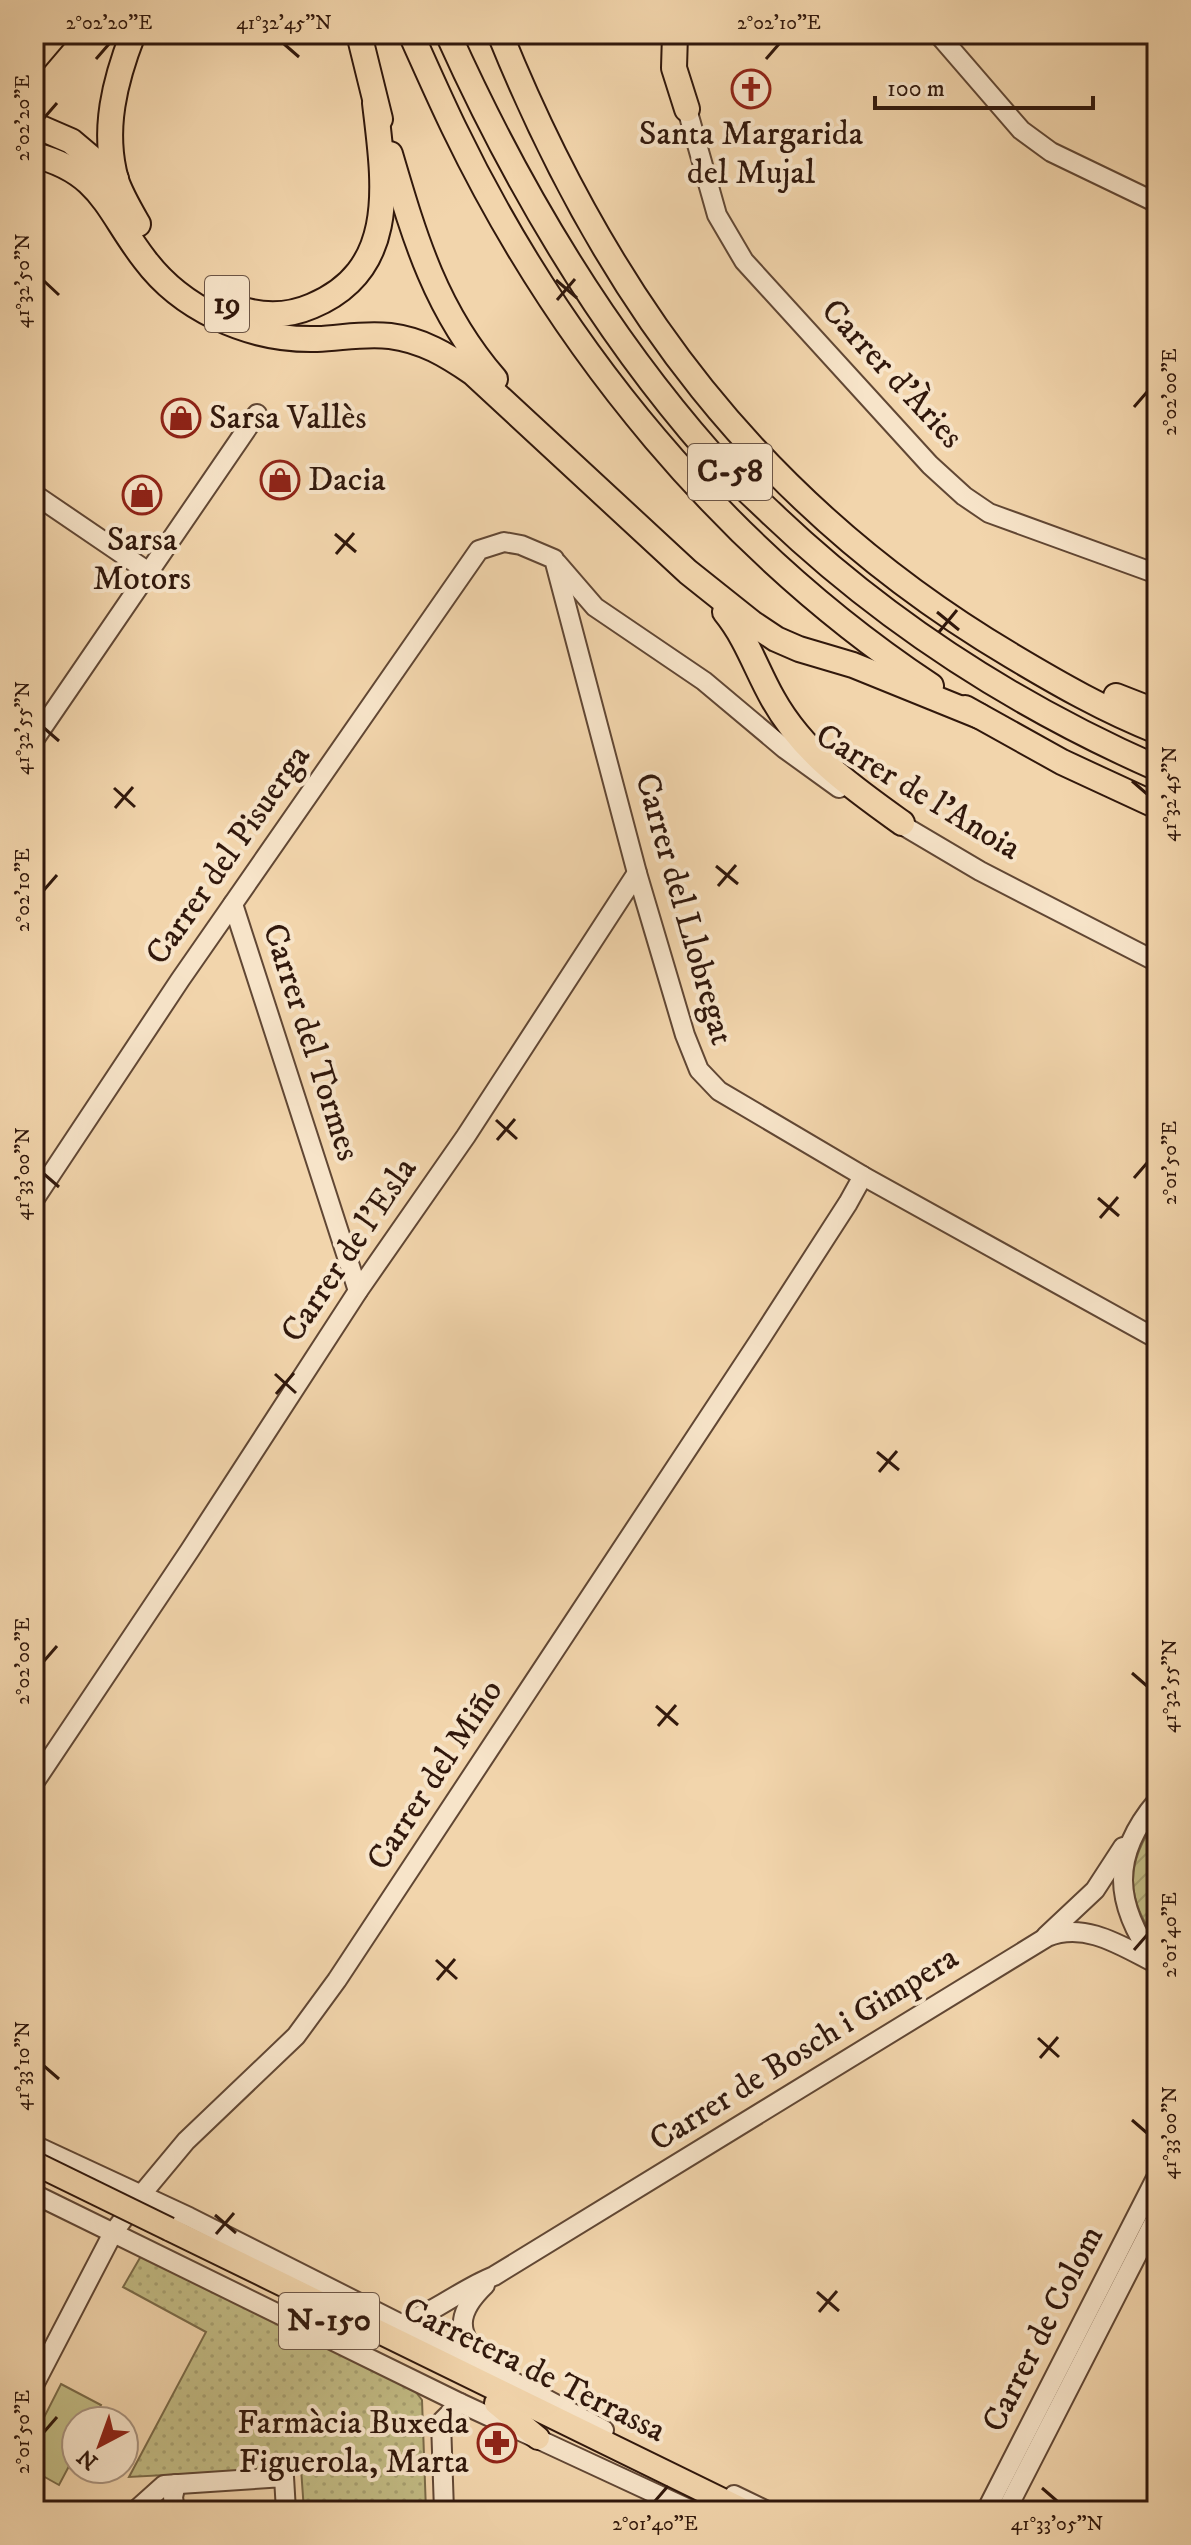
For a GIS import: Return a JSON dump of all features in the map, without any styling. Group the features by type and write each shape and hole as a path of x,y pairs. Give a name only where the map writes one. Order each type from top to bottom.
{"highway":[{"name":"19","path":"133,34 113,100 111,121 116,179 151,245 199,288 250,313 277,315 301,311 326,300 346,286 362,269 377,237 382,214 383,171 375,103"},
{"path":"359,34 375,103 410,222 437,294 483,366 555,448"},
{"name":"C-58","path":"411,34 455,130 522,253 574,331 647,429 723,513 793,579 875,647 979,716 1062,762 1157,806"},
{"name":"C-58","path":"448,34 483,111 550,232 649,379 712,455 848,582 943,653 1029,706 1157,768"},
{"path":"500,34 588,223 656,331 692,379 755,450 843,534 914,593 1047,677 1157,731"},
{"path":"675,34 674,68 687,109"},
{"path":"34,125 71,141 116,179"},
{"path":"34,155 70,167 87,179 106,199 131,241 163,280 215,317 249,330 282,337 318,339 360,334 393,337 443,352 473,373 688,572 776,639 853,665 979,716"},
{"path":"843,534 1031,658 1084,684 1157,712"},
{"path":"688,572 740,632 772,699 791,728 832,771 902,823"}],"main road":[{"path":"34,61 57,34"},
{"name":"Carretera de Terrassa","path":"34,2163 165,2234"},
{"name":"Carretera de Terrassa","path":"34,2177 491,2385 745,2511"},
{"path":"491,2385 541,2397"},
{"path":"491,2385 538,2438"},
{"name":"Carretera de Terrassa","path":"491,2385 720,2511"}],"street":[{"path":"938,34 1034,142 1157,203"},
{"name":"Carrer d'Àries","path":"687,109 717,215 744,261 930,465 964,496 989,513 1157,574"},
{"path":"34,740 257,414"},
{"path":"34,494 150,573"},
{"name":"Carrer del Pisuerga","path":"34,1200 233,904 479,550 504,542 521,545 554,559"},
{"name":"Carrer de l'Anoia","path":"554,559 595,607 704,681 785,749 839,788 980,871 1157,962"},
{"name":"Carrer del Llobregat","path":"554,559 637,873 685,1035 699,1070 719,1091 863,1176 1157,1339"},
{"name":"Carrer de l'Esla","path":"36,1776 190,1550 358,1291 466,1136 637,873"},
{"name":"Carrer del Tormes","path":"233,904 358,1291"},
{"name":"Carrer del Miño","path":"34,2385 113,2233 141,2195 186,2141 296,2036 337,1980 759,1341 863,1176"},
{"path":"1039,1942 1095,1890 1157,1801"},
{"path":"1136,1829 1123,1871 1124,1900 1133,1928 1157,1964"},
{"name":"Carrer de Bosch i Gimpera","path":"401,2324 494,2276 1039,1942 1060,1933 1091,1934 1157,1964"},
{"path":"34,2145 401,2324 491,2385"},
{"name":"Carrer de Colom","path":"986,2511 1157,2176"},
{"path":"34,2194 460,2403 693,2511"},
{"name":"Carrer de Colom","path":"1006,2511 1157,2216"},
{"name":"Carrer de Bosch i Gimpera","path":"491,2385 464,2337 462,2322 472,2297 494,2276"},
{"path":"541,2397 767,2511"},
{"path":"444,2511 441,2422 460,2403"},
{"path":"135,2511 170,2485 284,2477 286,2511"},
{"path":"170,2485 175,2511"}],"shaded area":[{"path":"1157,1819 1157,1941 1139,1910 1133,1880 1139,1851"},
{"path":"141,2256 412,2387 422,2400 426,2511 304,2511 301,2468 140,2476 140,2456 206,2332 123,2287"},
{"path":"61,2384 101,2405 60,2405 59,2485 34,2471 34,2437"}],"place":[{"name":"Santa Margarida del Mujal","path":"751,89"},
{"name":"Sarsa Vallès","path":"181,418"},
{"name":"Dacia","path":"280,480"},
{"name":"Sarsa Motors","path":"142,495"},
{"name":"Farmàcia Buxeda Figuerola, Marta","path":"497,2443"}]}
